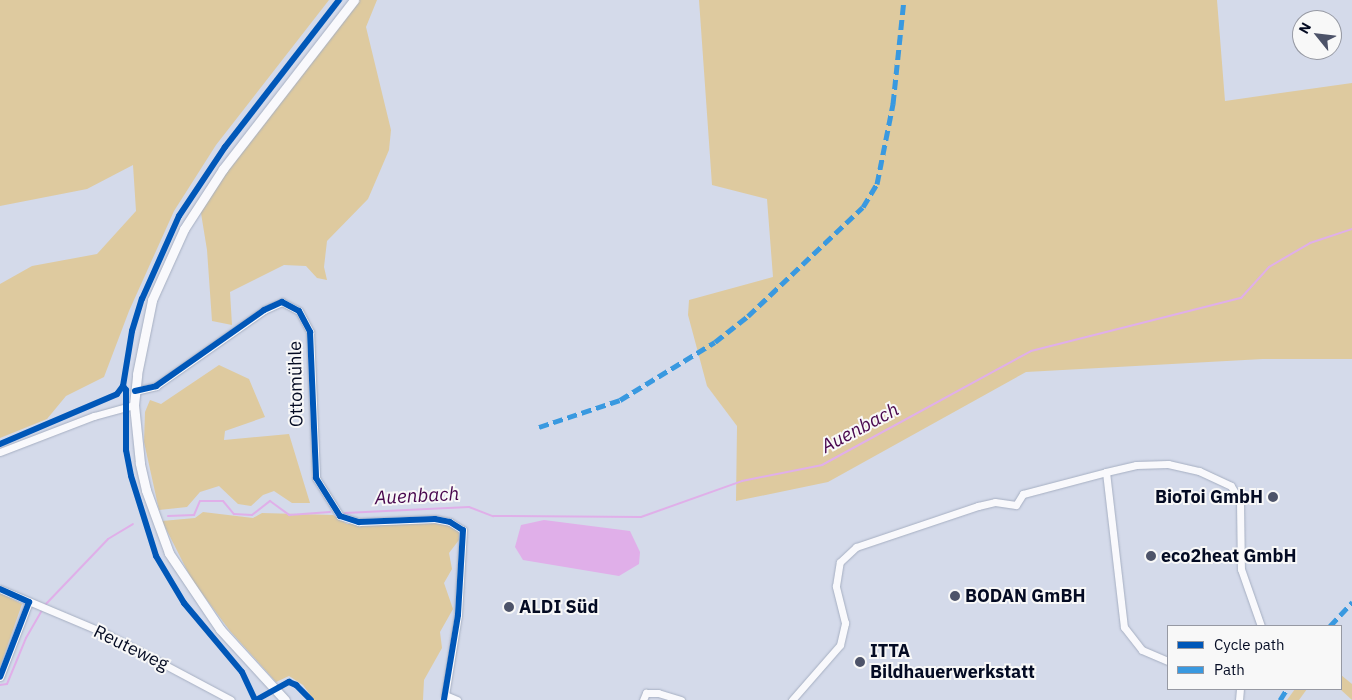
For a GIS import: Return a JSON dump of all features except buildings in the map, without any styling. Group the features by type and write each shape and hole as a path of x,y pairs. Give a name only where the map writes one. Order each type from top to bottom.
{"main road":[{"path":"285,700 220,629 169,553 146,490 136,439 134,405 139,350 152,300 184,229 223,168 354,0"}],"street":[{"name":"Ottomühle","path":"135,391 156,386 264,310 282,302 299,311 310,332 316,478 340,516 359,522 435,519 450,522 463,530 458,615 445,696 457,700"},
{"path":"0,452 94,416 134,405"},
{"path":"792,700 840,645 845,623 838,578 840,562 856,547 978,506 995,502 1016,505 1023,494 1136,465 1168,464 1199,471 1231,486 1240,502 1240,569 1261,625"},
{"path":"1106,472 1124,627 1142,650 1167,661"},
{"name":"Reuteweg","path":"0,590 107,634 231,700"},
{"path":"0,677 29,602"},
{"path":"642,700 646,693 681,700"}],"shaded area":[{"path":"0,0 329,0 216,145 174,211 129,311 104,377 66,396 47,419 0,438 0,284 32,266 97,254 136,211 133,165 87,189 0,206"},
{"path":"359,0 377,0 366,27 391,130 389,150 368,199 327,241 324,267 327,280 317,278 306,266 284,265 230,292 232,325 212,321 207,250 200,207"},
{"path":"699,0 1217,0 1225,101 1352,83 1352,359 1263,359 1026,372 828,482 736,501 737,426 707,386 688,315 689,300 773,277 767,199 712,185"},
{"path":"219,365 249,379 265,417 225,431 224,440 289,434 310,503 292,503 274,491 263,495 251,506 238,504 219,486 200,492 187,507 159,510 144,442 145,412 150,400 161,404"},
{"path":"203,512 253,518 262,513 333,515 347,524 435,521 448,524 459,532 459,540 449,553 452,569 444,583 453,609 440,632 442,648 424,680 423,700 314,700 303,685 289,676 276,682 230,631 192,580 162,521 195,518"},
{"path":"544,520 630,531 640,552 639,564 619,576 523,560 515,547 521,525"},
{"path":"0,593 22,604 0,667"},
{"path":"1342,676 1352,684 1352,700 1341,690"},
{"path":"1294,690 1306,690 1299,700 1287,700"}],"waterway":[{"name":"Auenbach","path":"345,513 469,507 493,516 641,517 742,481 822,465 1031,351 1241,298 1269,267 1310,243 1352,229"},
{"name":"Auenbach","path":"168,516 194,515 200,501 223,501 234,514 252,515 270,501 289,515 330,512"},
{"name":"Auenbach","path":"45,605 108,539 133,524"},
{"name":"Auenbach","path":"0,685 7,684 26,638 43,609"}],"marked path":[{"path":"539,427 620,400 715,342 748,316 863,207 877,184 893,104 904,0"},
{"path":"1331,625 1352,602"},
{"path":"1280,700 1286,690"}],"cycle path":[{"path":"0,444 117,394 123,386 132,331 142,299 179,216 225,147 339,0"},
{"path":"135,391 156,386 264,310 282,302 299,311 310,332 316,478 340,516 359,522 435,519 450,522 463,530 458,615 444,700"},
{"path":"123,386 126,390 126,450 131,476 156,556 184,603 242,672 255,700"},
{"path":"0,589 29,602 0,677"},
{"path":"256,700 289,682 296,685 311,700"}],"place":[{"name":"BioToi GmbH","path":"1273,497"},
{"name":"eco2heat GmbH","path":"1151,556"},
{"name":"BODAN GmBH","path":"955,596"},
{"name":"ALDI Süd","path":"509,607"},
{"name":"ITTA Bildhauerwerkstatt","path":"860,662"}]}
